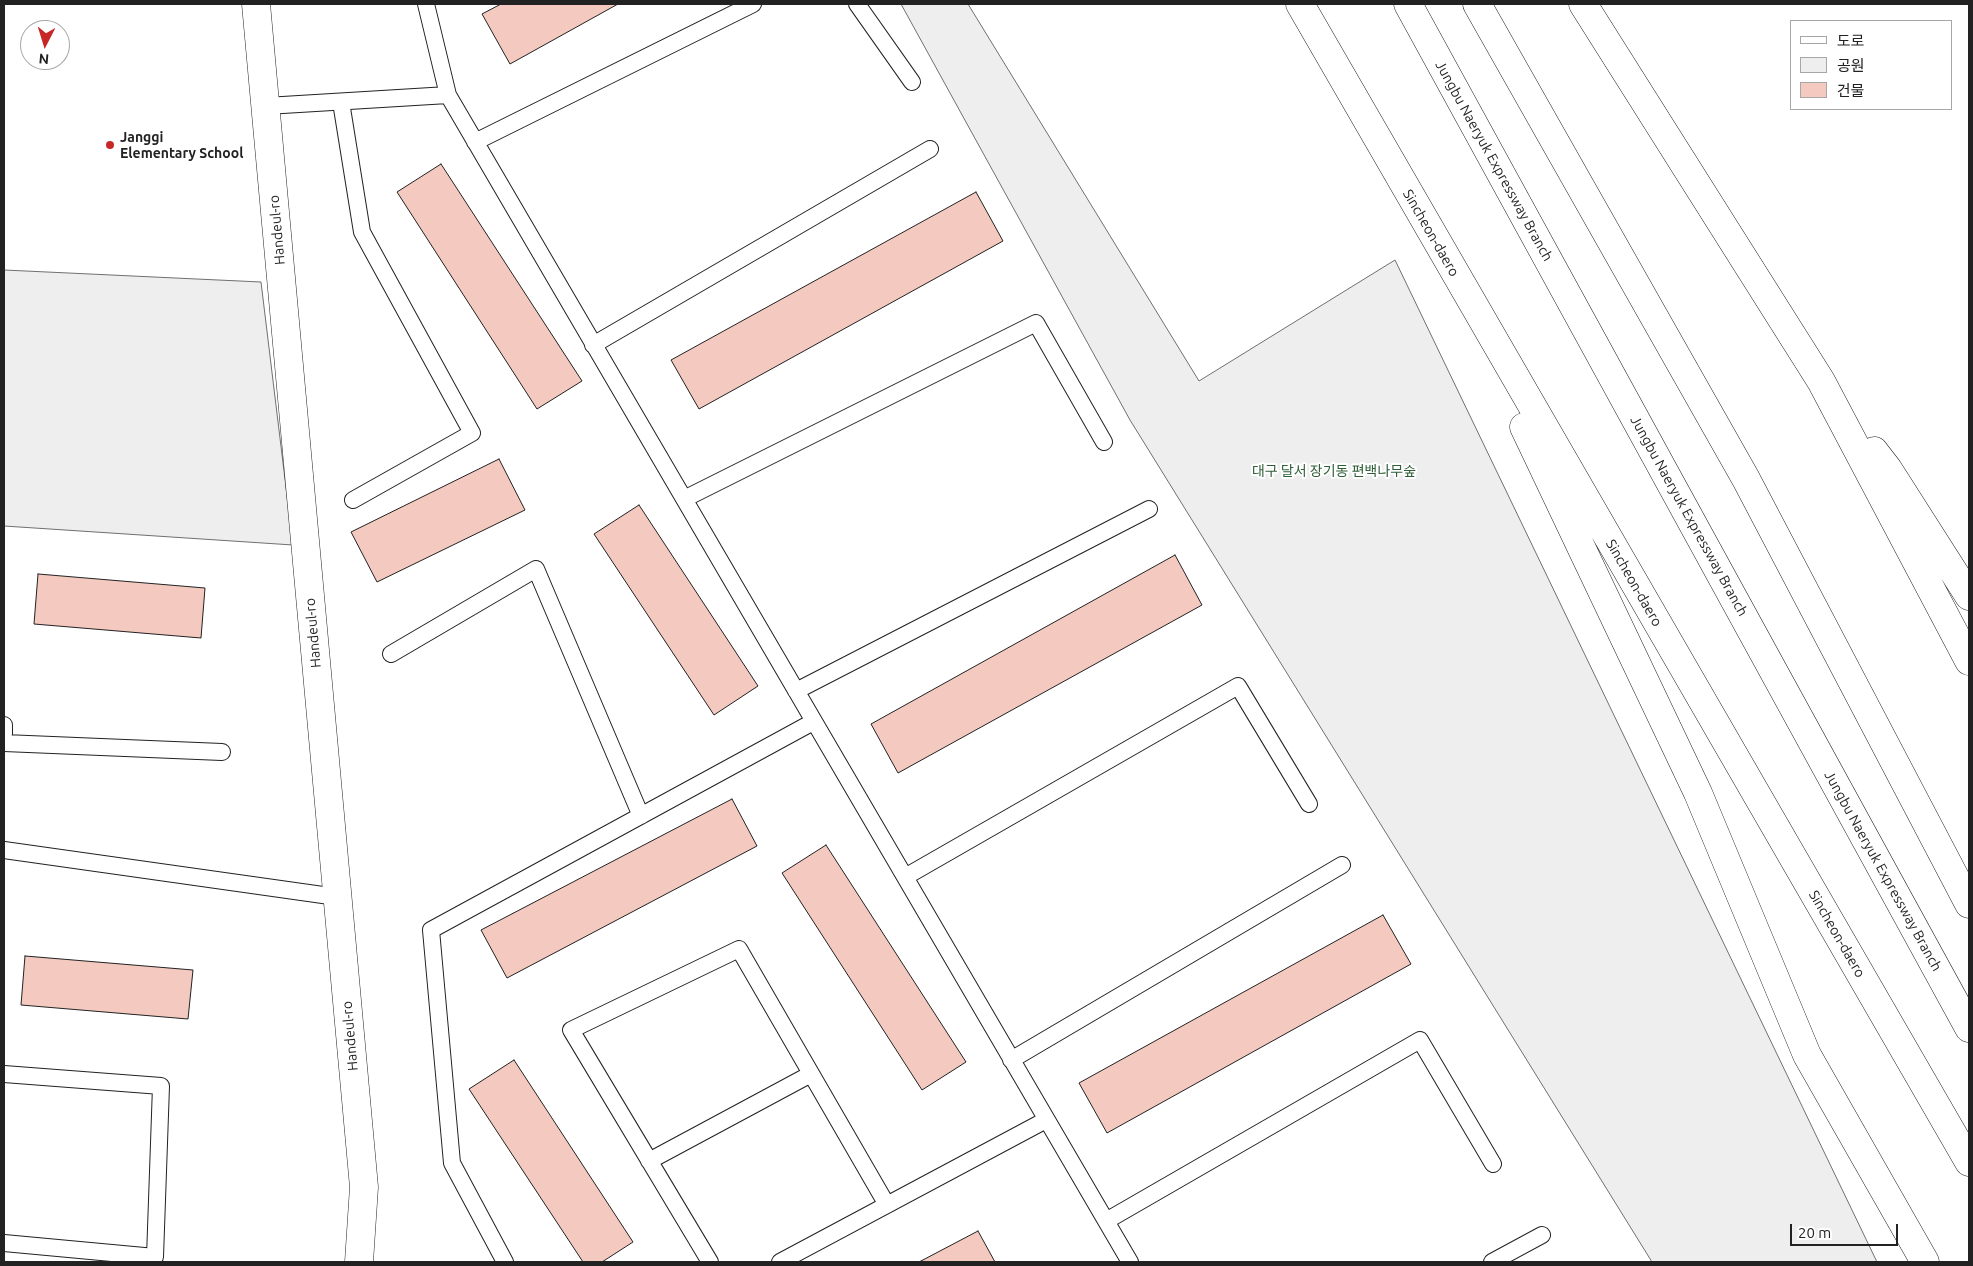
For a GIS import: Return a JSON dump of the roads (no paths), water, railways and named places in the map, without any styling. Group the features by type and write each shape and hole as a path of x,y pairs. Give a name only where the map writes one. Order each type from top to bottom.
{"main road":[{"name":"Handeul-ro","path":"256,4 364,1187 359,1262"},
{"name":"Sincheon-daero","path":"1300,4 1969,1162"},
{"name":"Jungbu Naeryuk Expressway Branch","path":"1408,4 1969,1028"},
{"path":"1477,4 1746,480 1969,904"},
{"path":"1583,4 1821,381 1969,661"},
{"path":"1442,252 1698,793 1808,1055 1925,1262"},
{"path":"1821,381 1888,469 1969,596"}],"lane":[{"path":"426,4 448,95 1130,1262"},
{"path":"475,142 753,4"},
{"path":"856,4 912,82"},
{"path":"266,106 448,95"},
{"path":"341,102 362,232 472,433 353,500"},
{"path":"593,344 930,149"},
{"path":"684,499 1036,323 1104,442"},
{"path":"796,691 1149,509"},
{"path":"391,654 536,569 641,816"},
{"path":"905,877 1238,686 1308,804"},
{"path":"505,1262 452,1162 431,930 813,722"},
{"path":"4,725 4,734"},
{"path":"4,743 222,752"},
{"path":"4,850 338,897"},
{"path":"1011,1060 1342,865"},
{"path":"710,1262 571,1030 738,949 887,1205"},
{"path":"1106,1222 1420,1040 1494,1164"},
{"path":"4,1074 161,1086 155,1257 4,1243"},
{"path":"649,1161 811,1074"},
{"path":"780,1262 1046,1120"},
{"path":"1492,1262 1542,1235"}],"place":[{"name":"Janggi Elementary School","path":"110,145"}],"park label":[{"name":"대구 달서 장기동 편백나무숲","path":"1334,471"}]}
